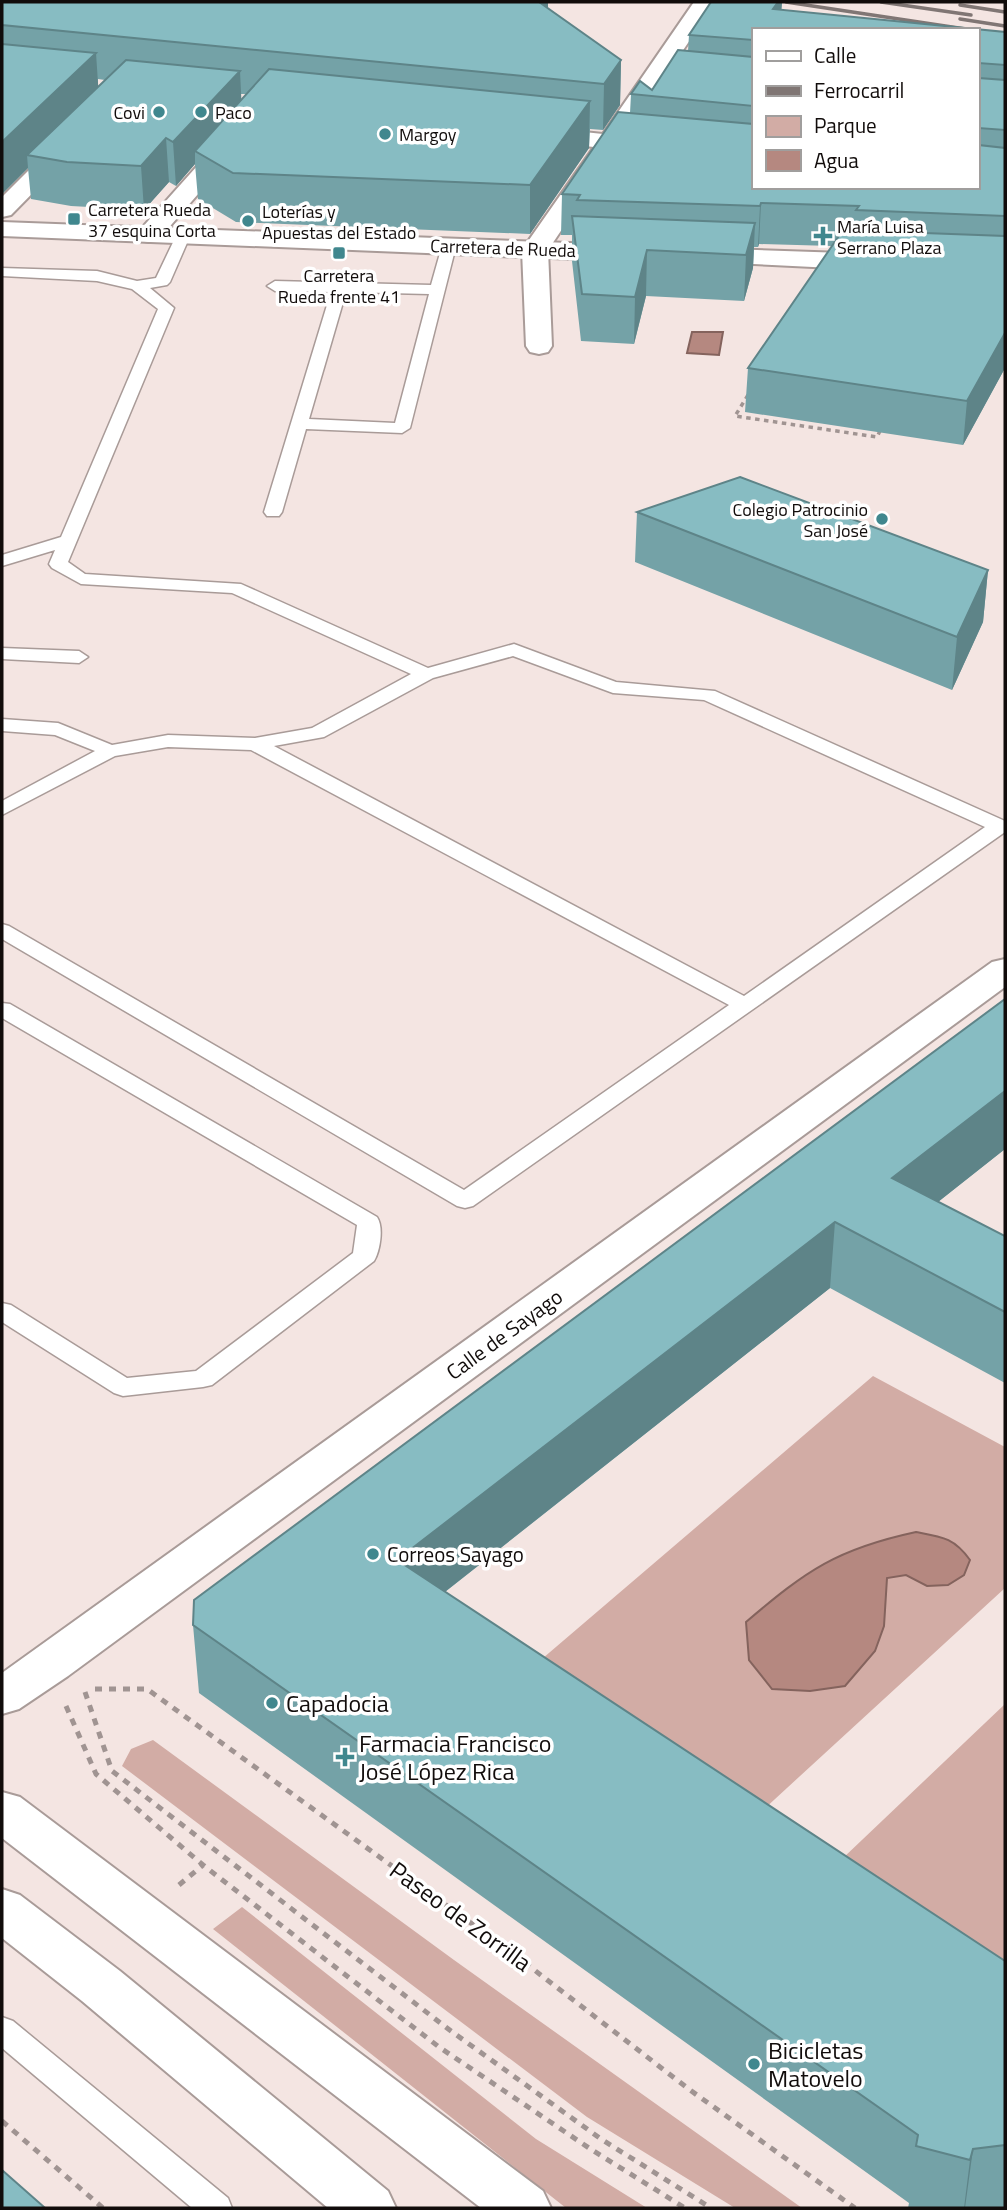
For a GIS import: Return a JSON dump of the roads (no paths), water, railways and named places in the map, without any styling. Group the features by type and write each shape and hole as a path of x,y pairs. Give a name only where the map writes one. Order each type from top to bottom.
{"street":[{"path":"539,346 536,250 698,3 730,8"},
{"path":"2,210 87,126"},
{"path":"149,235 246,126"},
{"path":"514,132 752,155"},
{"name":"Carretera de Rueda","path":"2,229 645,254"},
{"path":"671,254 898,263"},
{"name":"Calle de Sayago","path":"2,1696 36,1674 1005,970"},
{"path":"2,1811 523,2208"},
{"path":"2,1909 101,1986 368,2208"}],"lane":[{"path":"137,286 162,282 183,236"},
{"path":"298,424 402,428 449,246"},
{"path":"2,272 97,275 137,286 166,308 58,564 80,579 235,588 426,674"},
{"path":"275,286 439,290"},
{"path":"273,512 340,287"},
{"path":"2,562 66,541"},
{"path":"2,809 110,751 168,741 255,744 317,733 426,674 514,650 613,687 708,695 1000,826 465,1201 2,930"},
{"path":"2,653 79,657"},
{"path":"2,725 58,729 110,751"},
{"path":"255,744 745,1005"},
{"path":"2,1009 369,1222 365,1256 203,1379 124,1387 2,1311"},
{"path":"2,2030 215,2208"}],"water":[{"path":"692,332 723,332 719,355 687,353"},
{"path":"916,1532 941,1537 959,1547 970,1560 964,1575 948,1585 927,1586 906,1575 887,1578 884,1626 875,1651 845,1686 810,1691 772,1689 749,1660 746,1622 787,1588 824,1564 865,1546"}],"railway":[{"path":"786,2 959,28"},
{"path":"881,2 971,15"},
{"path":"960,5 1005,12"},
{"path":"960,19 1005,26"}],"place":[{"name":"Covi","path":"159,112"},
{"name":"Paco","path":"201,112"},
{"name":"Margoy","path":"385,134"},
{"name":"Carretera Rueda 37 esquina Corta","path":"74,219"},
{"name":"Loterías y Apuestas del Estado","path":"248,221"},
{"name":"María Luisa Serrano Plaza","path":"823,236"},
{"name":"Carretera Rueda frente 41","path":"339,253"},
{"name":"Colegio Patrocinio San José","path":"882,519"},
{"name":"Correos Sayago","path":"373,1554"},
{"name":"Capadocia","path":"272,1703"},
{"name":"Farmacia Francisco José López Rica","path":"345,1757"},
{"name":"Bicicletas Matovelo","path":"754,2064"}]}
